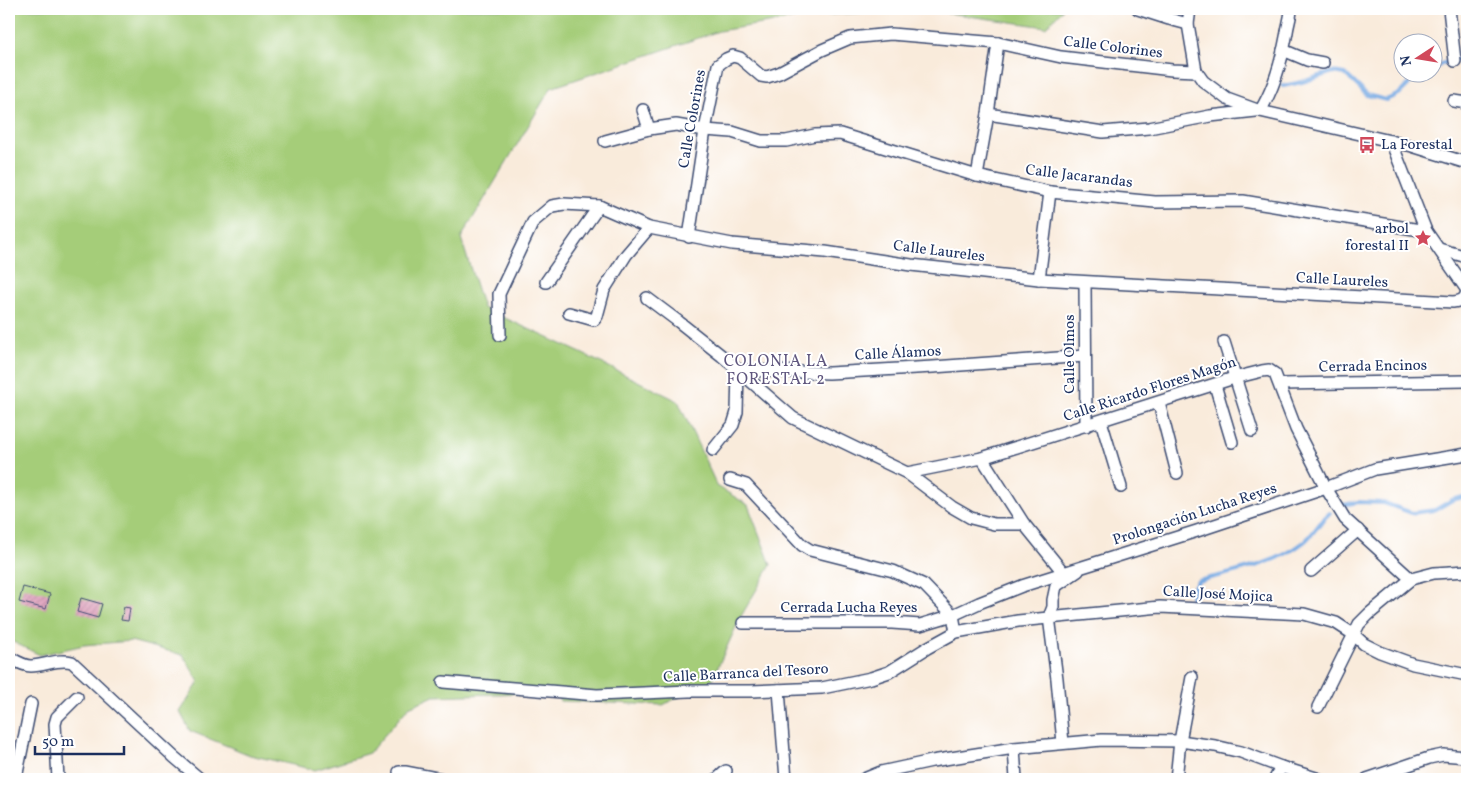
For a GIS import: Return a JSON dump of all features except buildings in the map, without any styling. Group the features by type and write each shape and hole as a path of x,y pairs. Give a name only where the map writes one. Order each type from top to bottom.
{"street":[{"path":"1138,9 1188,24"},
{"path":"1190,9 1188,24 1196,71 1203,81 1227,99 1260,111 1412,146 1467,163"},
{"path":"1260,111 1274,85 1291,9"},
{"path":"1449,12 1455,62"},
{"name":"Calle Colorines","path":"689,236 705,130 718,65 733,56 740,58 761,76 767,77 850,38 892,34 998,44 1061,57 1196,71"},
{"path":"977,176 998,44"},
{"path":"1283,50 1307,60 1323,63"},
{"path":"1454,101 1467,103"},
{"path":"643,110 649,129"},
{"path":"988,114 1102,132 1149,128 1210,116 1260,111"},
{"name":"Calle Jacarandas","path":"605,141 649,129 676,125 732,132 761,141 772,142 827,134 840,134 977,176 1050,192 1155,202 1243,202 1426,231"},
{"name":"Calle Laureles","path":"500,335 499,294 534,222 552,206 564,204 599,206 650,228 732,244 825,252 911,265 1039,280 1461,301 1466,297 1467,290 1426,231 1391,142"},
{"path":"1039,280 1050,192"},
{"path":"546,282 599,206"},
{"path":"569,313 594,320 597,316 604,290 626,255 650,228"},
{"path":"1439,249 1467,257"},
{"name":"Calle Olmos","path":"1085,283 1086,426"},
{"path":"647,298 738,370 793,418 907,473 952,507 971,518 994,524 1024,524"},
{"path":"1224,342 1252,431"},
{"name":"Calle Álamos","path":"738,370 829,374 1085,356"},
{"path":"713,450 733,426 737,412 738,370"},
{"name":"Calle Ricardo Flores Magón","path":"907,473 982,458 1234,378 1269,370 1275,374 1280,384"},
{"name":"Cerrada Encinos","path":"1280,384 1467,381"},
{"path":"1280,384 1296,429 1326,488 1345,519 1411,579"},
{"path":"1215,385 1232,442"},
{"path":"1159,403 1177,473"},
{"path":"1101,421 1120,487"},
{"name":"Prolongación Lucha Reyes","path":"953,615 996,596 1063,572 1326,488 1375,469 1467,454"},
{"path":"982,458 1024,524 1063,572"},
{"path":"730,480 746,485 810,550 893,571 924,585 953,615 956,632"},
{"path":"1311,571 1358,530"},
{"path":"1063,743 1049,617 1053,607 1056,586 1083,567"},
{"path":"1318,707 1353,634 1359,624 1369,614 1411,579 1434,572 1467,571"},
{"name":"Calle José Mojica","path":"956,632 1049,617 1160,607 1304,614 1336,623 1364,644 1380,652 1413,664 1467,675"},
{"name":"Cerrada Lucha Reyes","path":"743,623 883,623 920,625 953,615"},
{"name":"Calle Barranca del Tesoro","path":"443,682 597,695 822,688 871,678 889,672 926,648 956,632"},
{"path":"9,657 25,666 60,661 72,662 200,779"},
{"path":"1176,779 1180,741 1192,677"},
{"path":"779,690 786,779"},
{"path":"58,779 55,724 57,717 77,697"},
{"path":"17,779 30,704"},
{"path":"864,779 881,772 932,761 1014,748 1102,740 1180,741 1215,746 1241,752 1281,768 1318,779"},
{"path":"1014,748 1016,779"},
{"path":"1372,778 1429,758 1443,756 1467,757"},
{"path":"1275,779 1281,768"},
{"path":"717,779 726,771"},
{"path":"399,772 442,779"}],"green space":[{"path":"9,9 920,9 811,16 719,31 551,88 461,238 483,308 581,353 678,401 717,486 748,505 771,565 740,618 712,680 663,705 560,701 555,692 434,696 409,707 369,753 315,770 250,755 190,731 180,712 199,682 183,655 131,641 84,645 40,655 9,639"},
{"path":"920,9 1063,9 1046,27"}],"waterway":[{"path":"1444,63 1467,57"},
{"path":"1283,86 1333,72 1345,74 1367,95 1386,100 1399,94 1411,82"},
{"path":"1343,505 1358,502 1384,503 1412,513 1435,510 1452,500 1467,496"},
{"path":"1191,598 1193,588 1198,581 1253,567 1293,550 1308,539 1330,513"}],"place":[{"name":"La Forestal","path":"1367,145"},
{"name":"arbol forestal II","path":"1423,238"}],"district":[{"name":"COLONIA LA FORESTAL 2","path":"776,371"}]}
